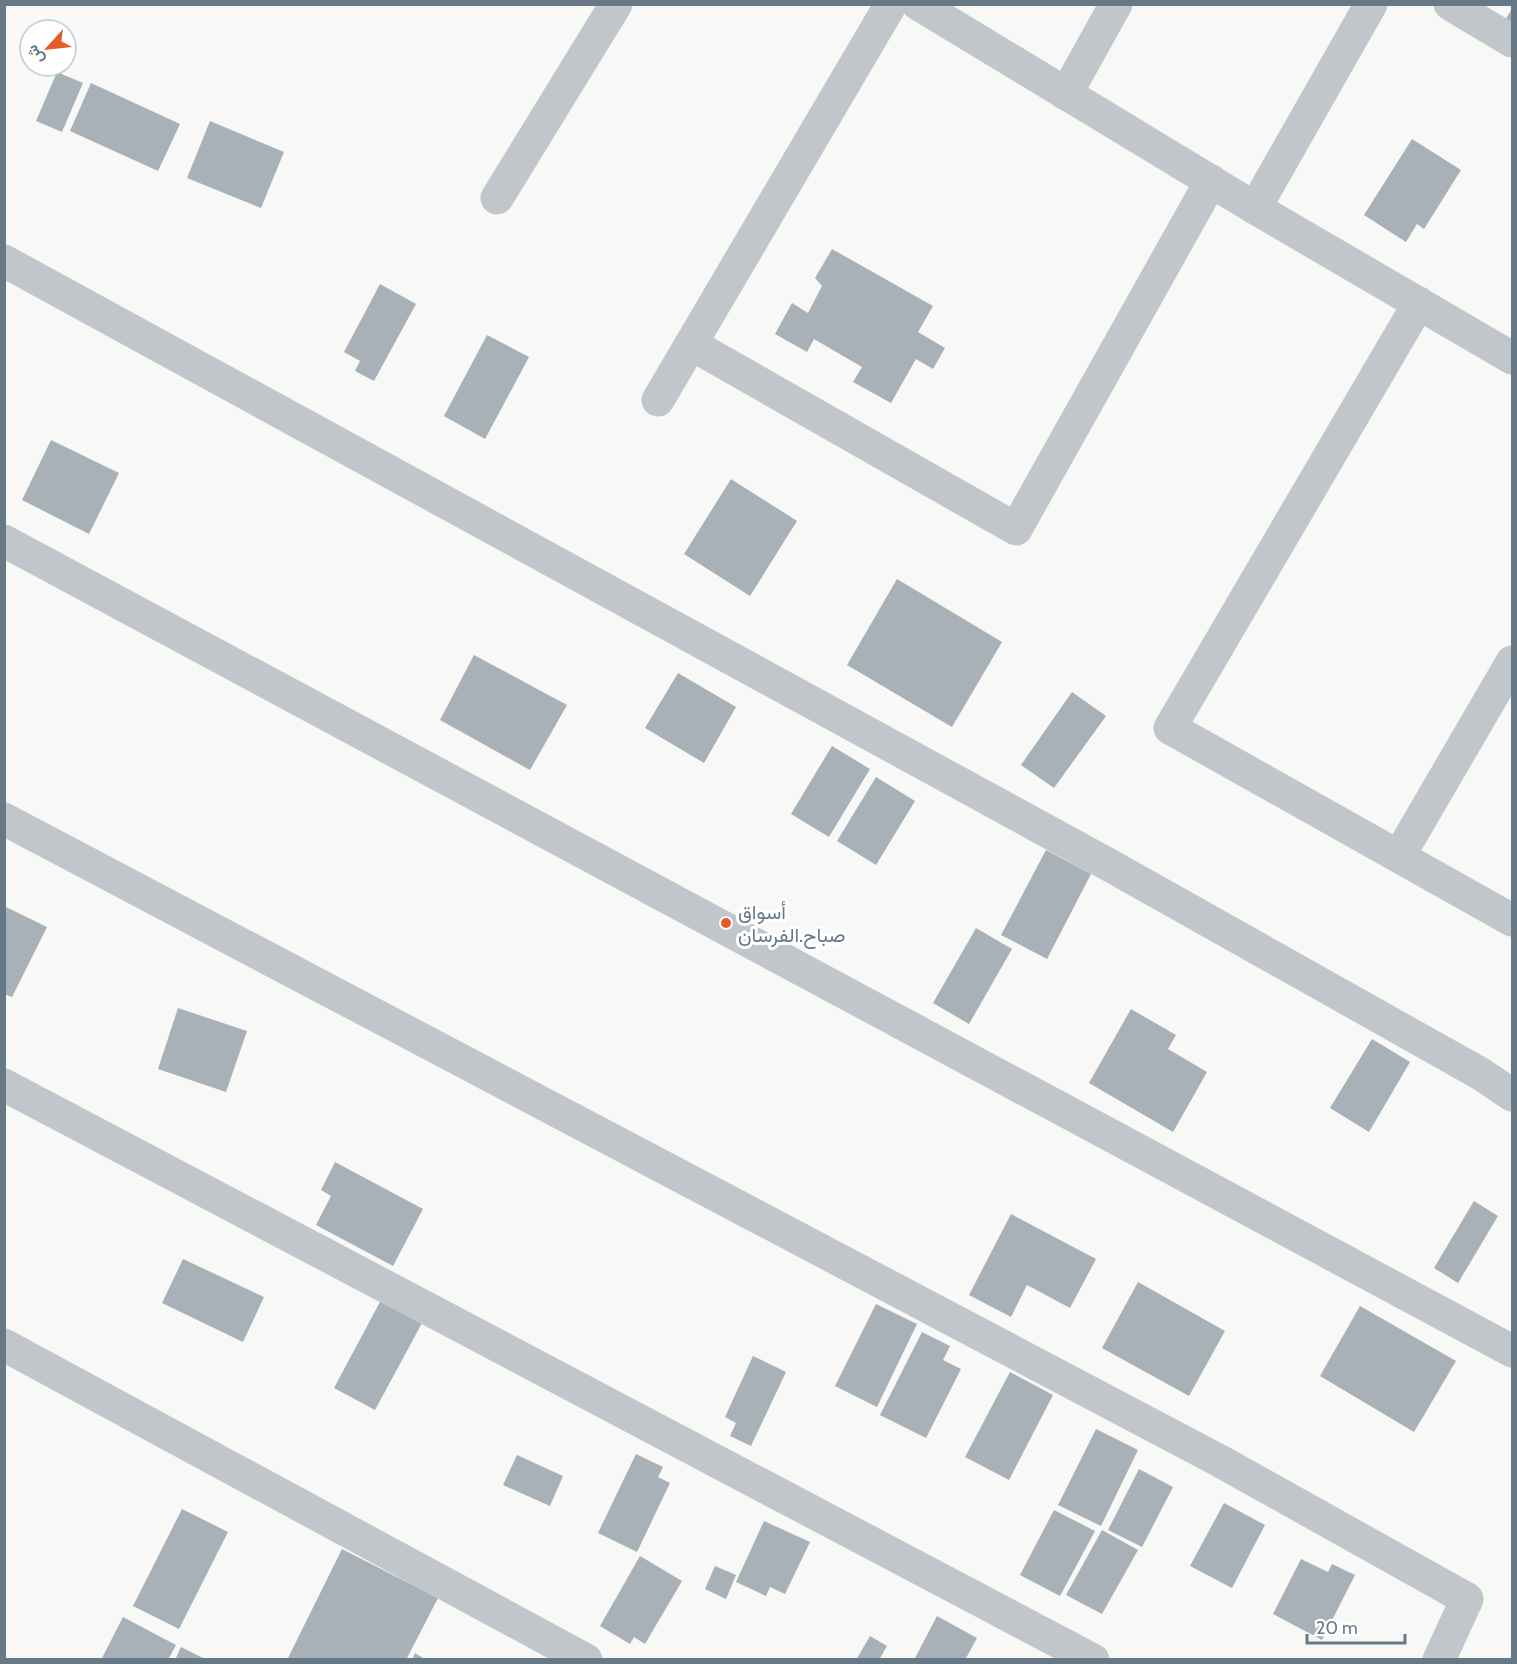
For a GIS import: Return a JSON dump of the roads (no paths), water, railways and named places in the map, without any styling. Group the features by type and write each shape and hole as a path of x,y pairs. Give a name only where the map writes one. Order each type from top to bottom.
{"street":[{"path":"497,198 616,4"},
{"path":"658,400 891,4"},
{"path":"918,4 1255,208 1512,358"},
{"path":"1066,94 1116,4"},
{"path":"1255,208 1371,4"},
{"path":"1450,4 1512,41"},
{"path":"691,344 1016,529 1210,181"},
{"path":"4,261 1121,872 1470,1068 1512,1095"},
{"path":"1419,303 1170,728 1512,920"},
{"path":"4,541 1512,1351"},
{"path":"1399,856 1512,662"},
{"path":"4,819 1220,1461 1467,1599 1439,1659"},
{"path":"4,1085 1093,1659"},
{"path":"4,1345 586,1659"}],"place":[{"name":"أسواق صباح.الفرسان","path":"726,923"}]}
